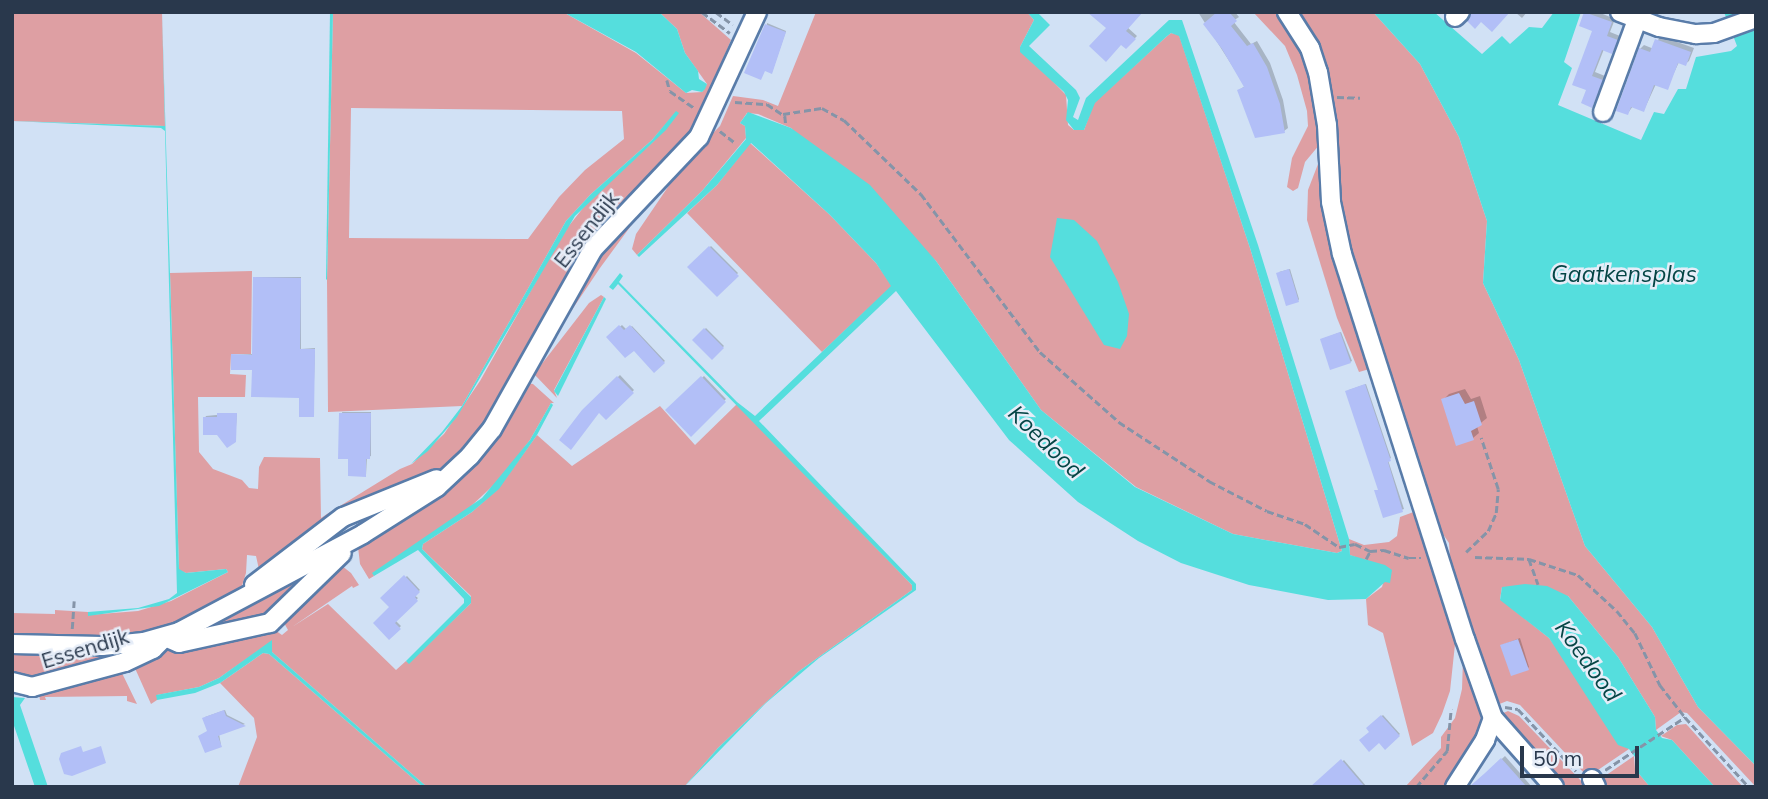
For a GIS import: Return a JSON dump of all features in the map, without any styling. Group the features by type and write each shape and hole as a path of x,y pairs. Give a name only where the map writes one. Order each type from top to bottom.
{"street":[{"name":"Essendijk","path":"12,644 123,645 164,637 240,602 363,534 416,502 451,476 492,429 593,249 699,137 715,109 757,12"},
{"path":"1287,12 1310,48 1324,98 1335,228 1493,718 1554,787"},
{"path":"1620,12 1637,20 1696,34 1731,29 1755,19"},
{"path":"1603,112 1637,20"},
{"name":"Essendijk","path":"240,602 269,573 342,517 451,476"},
{"name":"Essendijk","path":"164,637 179,643 270,623 363,534"},
{"name":"Essendijk","path":"12,682 32,687 125,662 153,649 164,637"},
{"path":"1455,787 1485,740 1493,718"}],"path":[{"path":"702,12 745,36"},
{"path":"716,12 745,36"},
{"path":"1324,98 1360,98"},
{"path":"783,114 822,108 844,120 921,194 1040,352 1119,422 1209,481 1267,511 1305,524 1339,547 1353,543 1370,551 1392,551 1417,559 1439,554"},
{"path":"717,128 734,142"},
{"path":"1466,552 1488,531 1496,513 1498,489 1481,438"},
{"path":"1366,559 1370,551"},
{"path":"1475,557 1529,559 1577,575 1617,611 1635,633 1660,685 1685,717 1749,787"},
{"path":"1529,559 1538,584"},
{"path":"71,646 74,601"},
{"path":"1493,718 1507,706 1518,709 1579,774 1594,783 1627,755 1685,717"},
{"path":"1416,787 1447,751 1451,709"}],"shaded area":[{"path":"12,12 162,12 165,126 12,121"},
{"path":"333,12 563,12 636,53 686,93 702,92 707,84 685,53 677,29 659,12 699,12 731,40 723,59 727,65 698,129 628,201 492,418 449,470 328,514 326,520 260,574 256,556 247,555 246,573 240,592 192,619 128,639 12,638 12,613 55,614 55,610 88,612 88,615 138,611 171,601 228,572 226,569 186,573 179,570 170,273 252,271 251,354 231,354 230,374 246,375 245,397 198,397 199,452 213,469 242,480 249,488 258,489 259,467 264,457 320,458 321,518 412,464 444,434 480,381 564,232 587,203 654,141 676,112 652,140 591,194 566,221 462,406 328,412 327,280","holes":["351,108 622,111 624,139 585,170 559,197 528,239 349,238"]},
{"path":"816,12 1027,12 1034,20 1020,47 1066,95 1068,125 1074,130 1084,130 1094,103 1166,37 1171,33 1179,35 1250,248 1342,551 1337,553 1233,534 1136,487 1041,410 936,261 791,128 758,114 747,113 740,123 745,126 746,138 702,191 637,255 632,249 636,234 687,159 720,126 733,96 763,100 778,106"},
{"path":"1253,12 1277,12 1282,18 1307,63 1315,94 1320,144 1305,162 1298,188 1293,191 1287,187 1292,158 1308,126 1307,111 1285,46"},
{"path":"1295,12 1373,12 1420,64 1459,137 1487,221 1483,283 1519,360 1585,546 1652,627 1698,707 1756,766 1756,787 1687,713 1681,712 1656,730 1655,717 1618,657 1568,596 1502,587 1500,599 1549,638 1629,749 1595,772 1584,773 1520,705 1507,701 1497,705 1494,700 1451,570 1449,543 1438,527 1348,255 1336,183"},
{"path":"750,143 830,215 876,263 892,286 822,352 687,213 717,185"},
{"path":"1318,164 1373,368 1359,372 1337,318 1307,220 1308,190"},
{"path":"655,193 600,268 549,344 587,267"},
{"path":"601,295 604,297 554,390 557,398 534,374 589,303"},
{"path":"526,383 533,384 554,403 551,403 530,440 500,479 468,509 373,573 374,576 369,579 360,564 358,547 418,508"},
{"path":"737,404 912,585 912,590 798,672 718,748 684,787 427,787 272,652 272,641 219,678 199,687 157,695 157,700 151,704 134,666 165,649 255,636 272,628 282,635 288,630 283,621 337,562 351,573 359,585 353,588 352,586 292,627 328,604 396,670 406,661 409,663 471,603 471,596 422,549 423,544 472,512 498,489 537,435 572,466 660,406 695,445"},
{"path":"1419,510 1456,635 1450,691 1442,714 1433,733 1412,746 1383,633 1368,625 1366,599 1382,587 1387,569 1350,555 1349,539 1364,545 1389,542 1397,536 1400,517"},
{"path":"328,560 270,615 180,638"},
{"path":"147,647 35,679 12,677 12,650"},
{"path":"263,653 269,654 423,787 238,787 257,737 254,718 220,683"},
{"path":"1463,659 1481,705 1480,735 1451,787 1405,787 1441,748 1441,737 1455,718 1462,689"},
{"path":"121,671 137,704 127,701 127,696 45,697 46,700 40,700 39,694"},
{"path":"1508,711 1519,716 1587,787 1561,787 1501,714"},
{"path":"1686,724 1743,787 1715,787 1672,740 1661,736 1677,725"},
{"path":"1634,756 1635,769 1650,787 1601,787 1602,778"}],"water":[{"path":"162,12 179,569 186,573 226,569 228,572 159,606 88,616 88,612 138,608 169,599 177,593 165,131 161,128 12,121 165,126"},
{"path":"330,12 333,12 327,280 326,279"},
{"path":"563,12 659,12 677,29 685,53 698,71 699,79 707,84 705,89 702,92 692,90 686,93 636,52"},
{"name":"Koedood","path":"1027,12 1037,12 1050,25 1029,46 1076,90 1080,98 1073,117 1078,120 1086,98 1169,20 1182,20 1258,245 1349,539 1350,555 1385,565 1392,570 1390,583 1385,582 1366,599 1328,600 1249,585 1181,563 1138,541 1078,502 1009,440 896,291 759,421 916,584 916,590 819,658 766,703 684,787 718,748 798,672 912,590 912,585 618,284 613,290 609,287 620,273 623,276 619,282 737,402 755,416 891,286 876,263 830,215 751,143 717,185 639,257 637,255 702,191 746,139 745,126 740,123 748,112 791,128 870,185 936,261 1041,410 1135,487 1233,534 1337,553 1342,551 1250,248 1179,36 1171,33 1166,37 1095,103 1084,130 1074,130 1066,120 1068,100 1064,92 1020,52 1034,20"},
{"name":"Gaatkensplas","path":"1373,12 1434,12 1482,54 1502,36 1510,44 1529,27 1542,28 1554,12 1581,12 1564,62 1572,68 1558,105 1641,140 1654,112 1664,114 1678,89 1686,89 1696,57 1731,51 1737,46 1724,12 1752,12 1756,23 1756,766 1698,707 1652,627 1585,546 1519,360 1483,283 1487,221 1459,137 1420,64"},
{"path":"676,111 679,113 666,130 575,216 457,417 428,451 411,464 442,432 462,406 566,221 591,194 652,140"},
{"path":"1057,218 1074,220 1097,241 1118,282 1129,314 1127,336 1120,349 1104,345 1050,257"},
{"path":"604,297 606,299 558,396 554,391"},
{"path":"551,403 553,405 537,435 499,489 472,512 423,544 422,549 471,597 471,603 409,664 406,661 464,603 464,599 418,550 374,576 372,573 482,498 530,440"},
{"name":"Koedood","path":"1525,584 1547,586 1568,596 1618,657 1655,717 1656,730 1662,738 1672,740 1715,787 1650,787 1635,769 1635,757 1629,749 1618,745 1549,638 1500,600 1502,587"},
{"path":"272,640 272,652 427,787 423,787 269,654 263,653 220,683 195,693 157,700 156,695 199,687 219,678"},
{"path":"12,697 25,698 20,705 48,787 35,787 12,720"}],"building":[{"path":"1087,12 1143,12 1126,31 1136,39 1126,49 1121,45 1106,62 1089,46 1106,28"},
{"path":"1217,12 1229,12 1237,21 1231,26 1247,46 1253,43 1267,67 1280,104 1285,133 1255,138 1237,90 1244,87 1222,49 1203,24"},
{"path":"1471,12 1510,12 1492,32 1481,22 1475,29 1467,21"},
{"path":"1584,12 1612,22 1607,36 1618,40 1612,54 1602,50 1592,76 1603,80 1592,108 1581,103 1586,90 1572,85 1592,31 1579,26"},
{"path":"765,24 786,32 772,74 765,71 761,80 744,73"},
{"path":"1655,39 1691,52 1686,66 1678,63 1668,90 1654,85 1644,112 1631,107 1628,115 1616,111 1639,48 1650,52"},
{"path":"709,246 739,276 717,297 687,267"},
{"path":"1289,269 1299,302 1286,306 1276,273"},
{"path":"253,277 301,278 300,349 315,349 314,417 299,417 299,398 251,397 252,370 231,370 231,354 252,355"},
{"path":"619,325 624,330 630,325 665,363 654,373 634,351 625,358 606,337"},
{"path":"704,328 724,348 712,360 692,340"},
{"path":"1340,332 1351,363 1330,370 1320,339"},
{"path":"617,376 634,393 606,420 599,413 571,450 559,440 582,410"},
{"path":"701,376 726,402 691,437 665,410"},
{"path":"1365,384 1391,461 1388,462 1403,512 1383,518 1374,490 1378,490 1345,391"},
{"path":"1459,393 1465,404 1474,401 1482,425 1471,431 1474,440 1456,446 1441,399"},
{"path":"217,413 237,413 236,442 227,448 217,435 203,435 203,417 217,417"},
{"path":"339,413 371,413 370,459 366,459 366,477 348,476 348,459 338,459"},
{"path":"404,575 420,592 415,597 418,601 395,623 401,629 389,640 373,623 389,607 380,598"},
{"path":"1518,639 1529,670 1511,676 1500,645"},
{"path":"224,710 226,716 246,726 218,736 222,747 205,753 198,736 207,731 202,718"},
{"path":"1381,715 1400,736 1385,750 1379,743 1369,752 1359,740 1369,732 1366,728"},
{"path":"81,746 83,752 101,746 106,763 72,776 64,774 59,759 61,753"},
{"path":"1501,758 1527,787 1469,787 1485,773"},
{"path":"1341,759 1365,787 1310,787"}]}
